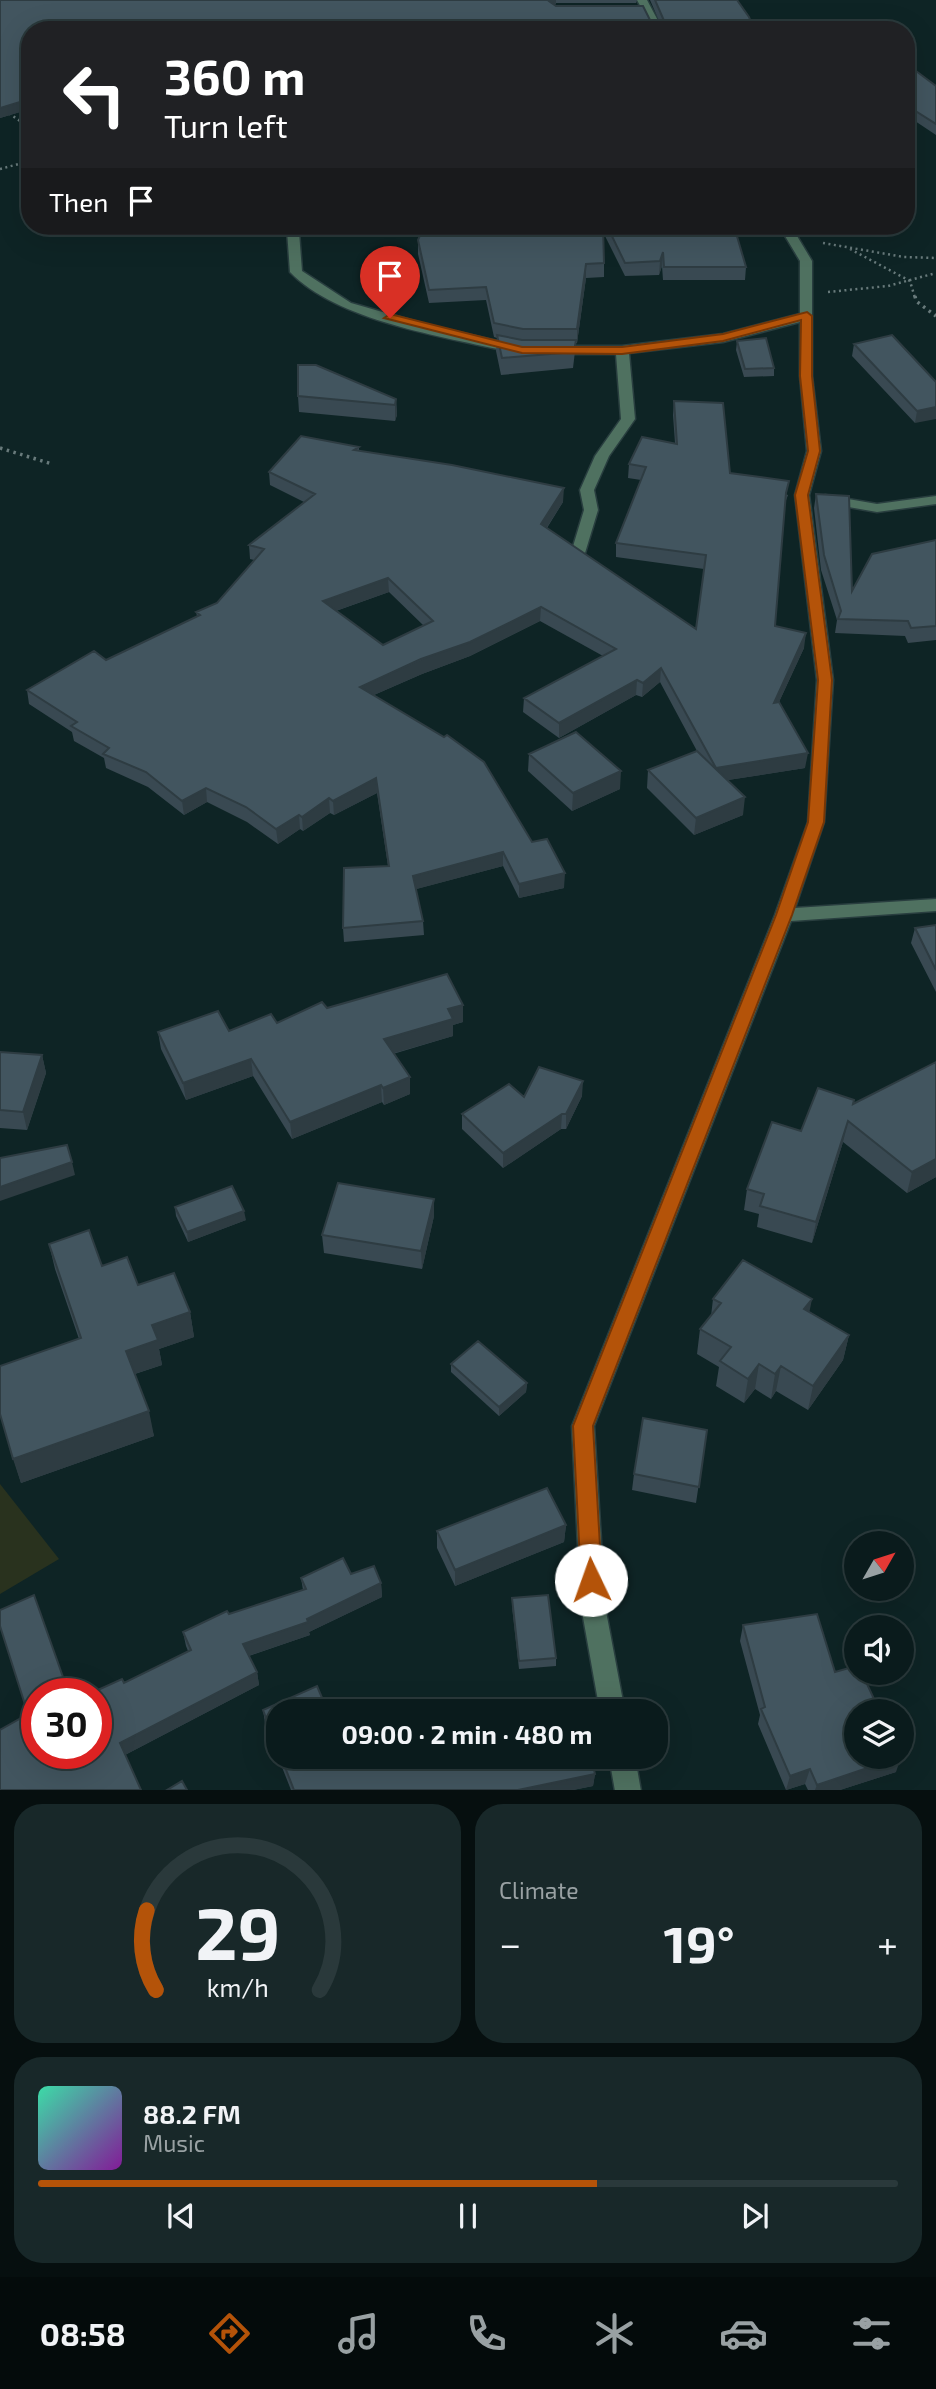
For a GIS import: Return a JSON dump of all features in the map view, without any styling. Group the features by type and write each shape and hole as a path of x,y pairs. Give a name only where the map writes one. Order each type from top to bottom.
{"street":[{"path":"634,9 644,4 653,21"},
{"path":"293,235 296,272 347,306 432,330 522,350 622,350 723,338 807,316"},
{"path":"611,1699 593,1606 583,1426 784,915 816,822 825,680 802,495 814,451 806,376 806,261 790,235"},
{"path":"578,553 591,510 587,490 602,456 628,419 622,350"},
{"path":"802,495 877,508 936,500"},
{"path":"784,915 936,905"},
{"path":"624,1769 628,1790"}],"path":[{"path":"0,107 21,122"},
{"path":"0,169 21,163"},
{"path":"802,235 846,247 904,257 936,258"},
{"path":"846,247 910,281 916,301 936,316"},
{"path":"806,294 888,286 936,273"},
{"path":"0,448 52,464"}],"green space":[{"path":"0,1484 59,1559 0,1594"}],"building":[{"path":"0,0 550,0 556,6 643,6 650,21 21,21 21,102 0,108"},
{"path":"655,0 737,0 751,21 664,21"},
{"path":"915,70 936,86 936,124 915,111"},
{"path":"420,235 603,235 604,263 586,264 577,329 523,329 494,323 486,287 429,290 418,240"},
{"path":"611,235 737,235 746,267 664,267 663,252 660,261 625,263"},
{"path":"497,335 522,340 576,340 574,352 502,358"},
{"path":"892,335 936,382 936,407 917,411 854,344"},
{"path":"766,338 774,368 745,369 737,341"},
{"path":"298,365 316,365 396,399 395,405 298,396"},
{"path":"674,401 723,403 730,473 789,481 775,626 806,633 774,703 779,702 808,753 716,768 661,668 643,683 637,680 559,723 524,698 616,649 541,607 470,642 421,659 360,687 444,737 447,735 484,762 532,842 547,839 565,873 519,884 503,852 413,876 423,921 343,928 344,868 389,866 376,778 333,801 329,798 302,817 299,815 276,829 246,807 206,788 182,801 146,772 103,754 109,748 71,726 77,722 27,690 94,651 106,660 200,615 196,612 217,603 264,549 249,545 315,494 269,472 301,436 359,447 354,450 452,465 564,488 541,524 696,629 706,555 616,543 646,467 629,464 642,437 677,444","holes":["388,578 433,621 383,645 323,601"]},
{"path":"816,494 849,496 852,591 872,554 936,540 936,626 911,628 908,621 838,619 841,611 824,555"},
{"path":"576,732 621,771 573,793 529,754"},
{"path":"697,751 745,797 696,818 648,770"},
{"path":"936,925 936,970 915,928"},
{"path":"447,974 463,1005 448,1009 453,1019 384,1039 410,1077 383,1088 381,1085 290,1122 251,1059 183,1083 158,1032 218,1011 229,1031 271,1014 277,1023 322,1002 327,1008"},
{"path":"0,1052 42,1055 23,1112 0,1110"},
{"path":"936,1062 936,1159 912,1172 848,1121 816,1222 760,1206 764,1194 747,1189 772,1122 801,1131 818,1088 854,1100 853,1104"},
{"path":"539,1067 583,1081 566,1114 562,1114 503,1153 462,1114 509,1084 524,1097"},
{"path":"67,1145 72,1162 0,1187 0,1158"},
{"path":"338,1183 434,1199 421,1251 322,1235"},
{"path":"232,1186 244,1211 187,1232 175,1207"},
{"path":"89,1230 102,1266 127,1257 138,1285 174,1273 190,1312 152,1325 158,1340 126,1351 149,1411 13,1459 0,1414 0,1366 81,1338 49,1244"},
{"path":"743,1260 812,1299 804,1309 849,1335 813,1386 781,1366 775,1374 759,1364 748,1379 720,1361 731,1347 700,1329 721,1303 713,1299"},
{"path":"478,1341 527,1383 499,1407 451,1364"},
{"path":"643,1418 707,1430 699,1487 634,1474"},
{"path":"547,1488 566,1525 455,1570 437,1531"},
{"path":"343,1558 351,1574 374,1566 381,1583 307,1619 308,1622 243,1644 257,1672 120,1743 141,1790 0,1790 0,1730 21,1718 21,1769 112,1769 112,1684 122,1679 124,1683 191,1650 183,1632 227,1611 229,1614 306,1589 301,1578"},
{"path":"34,1595 63,1678 21,1678 21,1692 0,1626 0,1610"},
{"path":"548,1595 556,1658 519,1661 512,1598"},
{"path":"817,1614 835,1672 844,1669 844,1685 868,1685 874,1699 844,1699 844,1769 864,1769 817,1785 810,1769 790,1776 761,1709 765,1707 743,1625"},
{"path":"317,1686 322,1699 288,1699"},
{"path":"286,1769 594,1769 595,1774 518,1790 294,1790"},
{"path":"182,1781 187,1790 167,1790"}],"route":[{"path":"390,318 522,350 622,350 723,338 807,316 806,376 814,451 802,495 825,680 816,822 784,915 583,1426 591,1580"}]}
